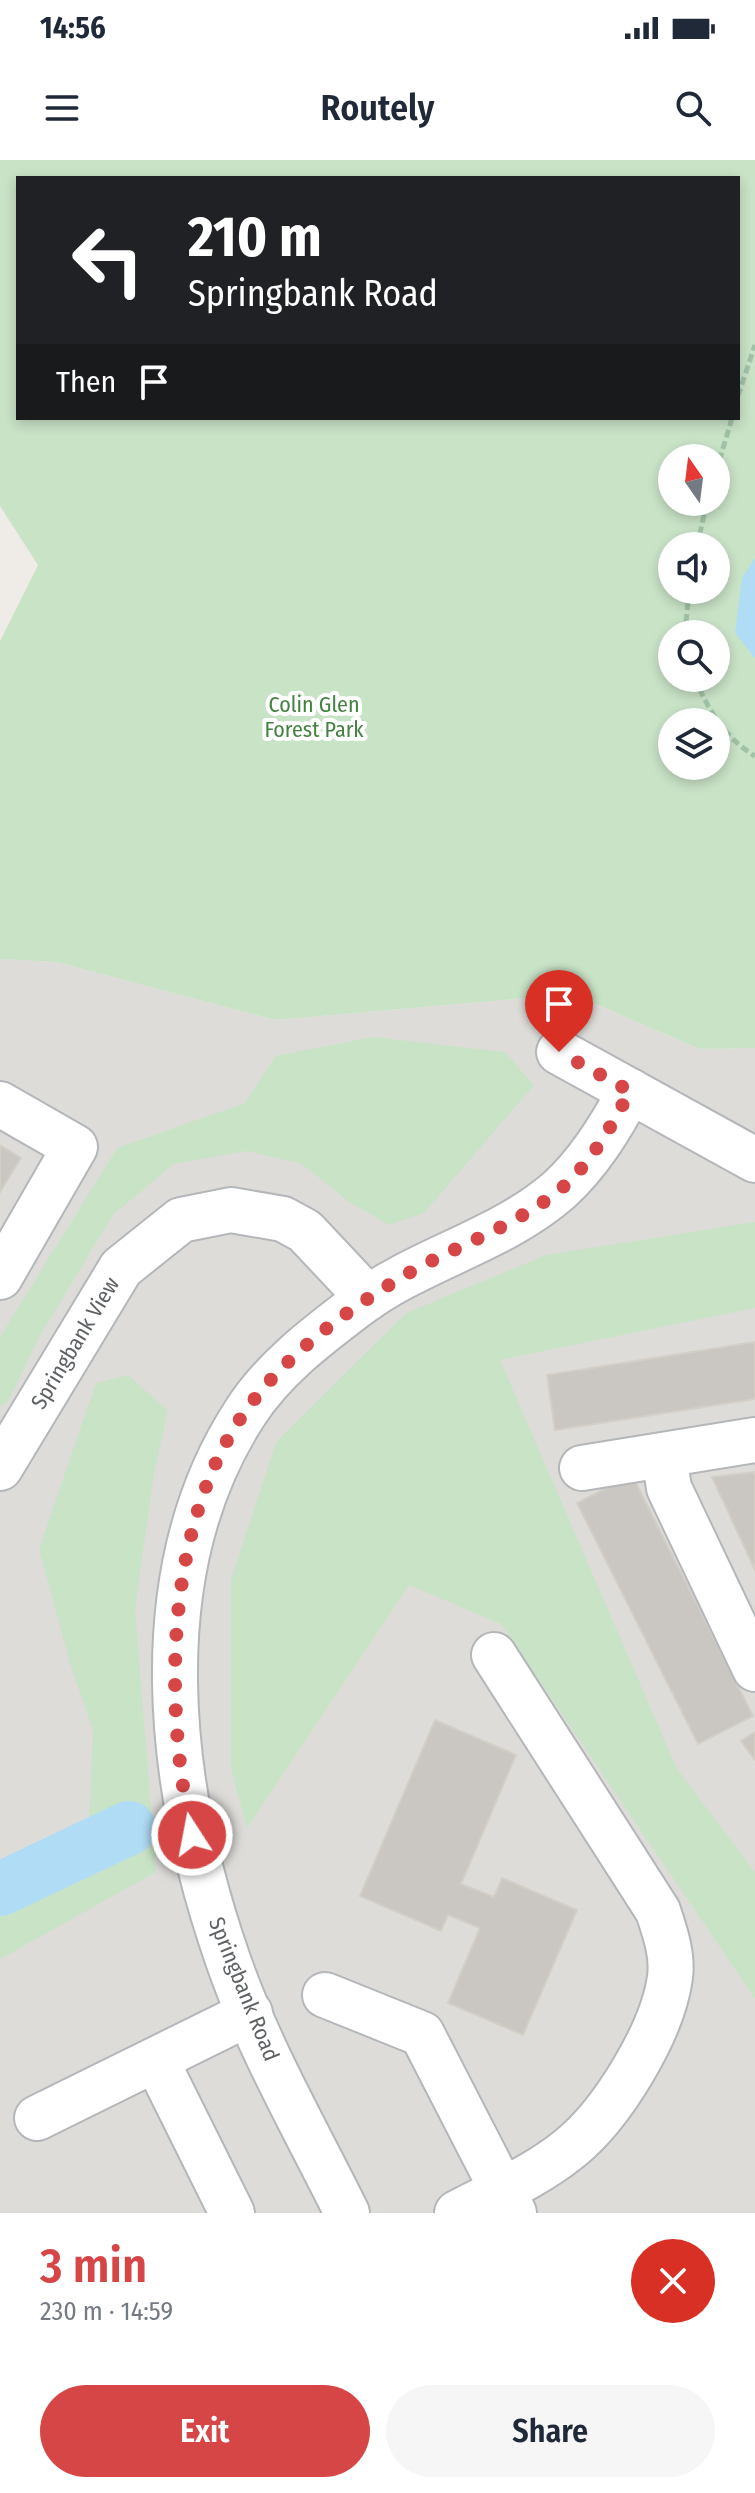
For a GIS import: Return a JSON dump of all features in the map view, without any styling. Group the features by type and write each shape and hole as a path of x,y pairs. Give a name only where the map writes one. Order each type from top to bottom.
{"street":[{"path":"559,1052 755,1160"},
{"name":"Springbank Road","path":"347,2213 250,2013 211,1908 183,1783 177,1657 188,1548 203,1493 246,1410 283,1367 368,1298 476,1241 558,1191 601,1142 630,1091"},
{"path":"0,1104 75,1147 0,1277"},
{"name":"Springbank View","path":"0,1468 121,1268 181,1220 231,1210 283,1219 305,1231 368,1298"},
{"path":"582,1468 755,1440"},
{"path":"664,1455 669,1488 755,1669"},
{"path":"457,2213 508,2201 571,2148 613,2100 664,2007 670,1974 667,1940 658,1911 494,1655"},
{"path":"325,1995 422,2034 508,2201"},
{"path":"37,2118 250,2013"},
{"path":"156,2060 232,2213"}],"path":[{"path":"740,390 755,345"},
{"path":"724,444 731,420"},
{"path":"701,692 710,712 735,741 755,756"}],"shaded area":[{"path":"0,959 56,962 275,1020 572,994 700,1049 755,1048 755,2213 0,2213"}],"green space":[{"name":"Colin Glen Forest Park","path":"0,160 755,160 755,1048 700,1049 572,994 275,1020 56,962 0,959 0,641 38,565 0,506"},
{"path":"373,1037 505,1052 534,1085 424,1213 389,1225 349,1202 302,1164 246,1151 174,1164 113,1215 38,1339 8,1402 0,1406 0,1337 117,1148 245,1103 275,1056"},
{"path":"755,1222 755,1308 500,1360 677,1769 755,1872 755,1999 501,1624 409,1585 247,1828 231,1769 231,1579 276,1442 406,1313 546,1255"},
{"path":"128,1375 168,1411 154,1473 135,1609 156,1872 0,1959 0,1861 89,1820 93,1730 71,1667 39,1549 96,1383"}],"water":[{"path":"755,558 755,658 735,633 742,578"}],"building":[{"path":"0,1145 21,1158 0,1192"},
{"path":"755,1342 755,1399 555,1430 547,1375"},
{"path":"755,1472 755,1570 712,1477"},
{"path":"632,1475 753,1716 698,1744 577,1503"},
{"path":"435,1720 516,1755 461,1884 494,1897 502,1878 577,1910 523,2035 448,2003 480,1928 448,1915 441,1931 360,1896"},
{"path":"755,1732 755,1760 741,1741"}],"waterway":[{"path":"0,1889 129,1828"}],"route":[{"path":"192,1835 179,1755 177,1657 180,1602 188,1548 203,1493 222,1451 246,1410 283,1367 321,1333 368,1298 407,1275 529,1211 558,1191 578,1170 601,1142 630,1091 559,1052"}]}
